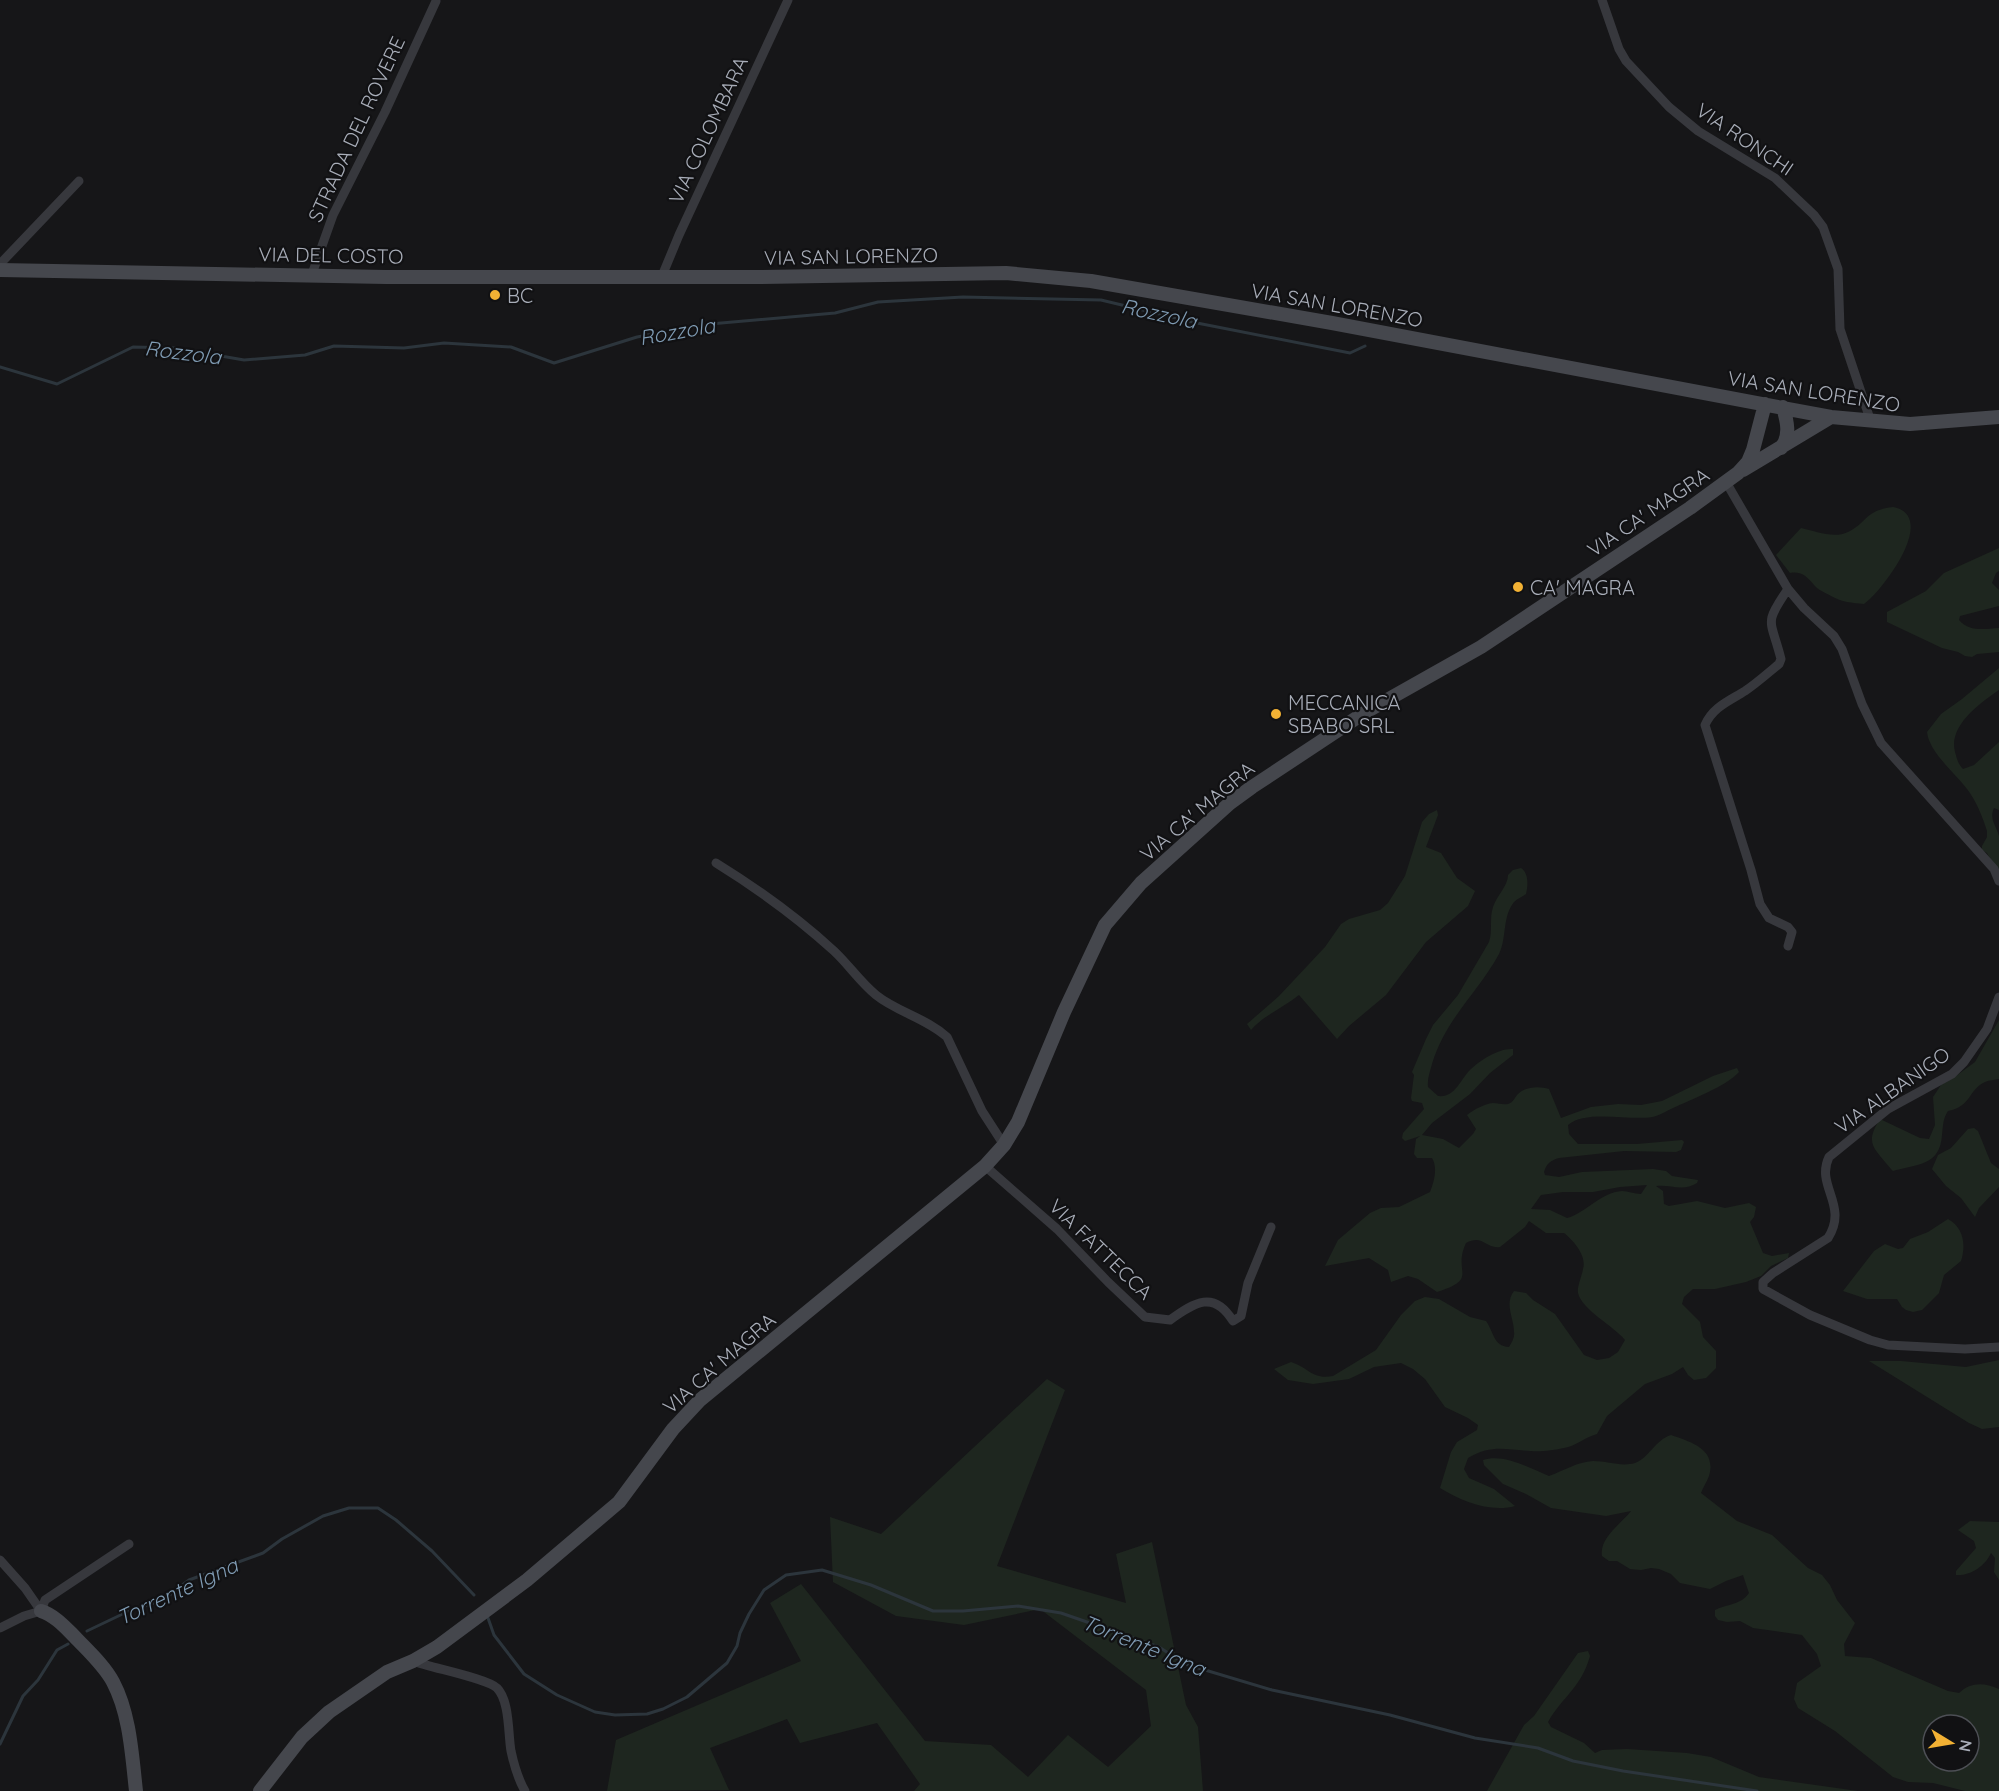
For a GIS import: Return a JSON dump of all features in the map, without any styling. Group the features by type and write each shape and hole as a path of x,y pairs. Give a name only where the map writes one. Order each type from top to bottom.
{"street":[{"name":"VIA COLOMBARA","path":"662,276 788,0"},
{"name":"VIA RONCHI","path":"1602,0 1619,50 1635,72 1663,101 1698,131 1775,178 1814,215 1823,227 1838,269 1840,329 1871,422"},
{"name":"STRADA DEL ROVERE","path":"312,274 333,215 385,112 436,2"},
{"path":"0,264 79,181"},
{"name":"VIA DEL COSTO","path":"0,270 386,277 662,276"},
{"name":"VIA SAN LORENZO","path":"662,276 757,277 1006,273 1091,281 1332,323 1831,417 1910,424 1999,417"},
{"name":"VIA CA' MAGRA","path":"260,1791 302,1737 329,1712 387,1672 437,1647 527,1580 619,1502 673,1429 700,1400 985,1166 1004,1145 1018,1122 1096,941 1105,925 1141,883 1230,803 1252,787 1364,712 1481,647 1690,508 1738,473 1748,462 1753,450 1765,405"},
{"path":"1738,473 1784,446 1788,434 1783,407"},
{"path":"1774,452 1831,417"},
{"path":"1726,482 1788,589 1804,608 1834,636 1842,649 1862,704 1881,743 1994,869 1999,881"},
{"path":"1788,589 1770,619 1781,659 1779,664 1745,691 1719,706 1709,716 1705,725 1760,904 1769,918 1788,927 1792,932 1788,946"},
{"path":"716,863 785,910 836,953 882,1000 938,1029 947,1037 982,1111 1004,1145"},
{"name":"VIA ALBANIGO","path":"1999,997 1987,1029 1964,1062 1952,1074 1888,1109 1829,1157 1824,1167 1836,1216 1834,1229 1828,1238 1773,1273 1764,1282 1764,1288 1810,1316 1888,1345 1965,1349 1999,1347"},
{"name":"VIA FATTECCA","path":"985,1166 1057,1229 1145,1317 1170,1320 1185,1309 1203,1302 1216,1302 1233,1321 1241,1316 1248,1283 1270,1227"},
{"path":"41,1611 45,1600 129,1544"},
{"path":"0,1560 25,1588 41,1611 54,1617 86,1649 112,1681 118,1693 130,1746 136,1791"},
{"path":"0,1628 24,1616 41,1611"},
{"path":"413,1661 482,1681 498,1689 505,1704 511,1751 525,1791"}],"shaded area":[{"path":"1893,507 1906,513 1911,524 1909,538 1894,570 1864,604 1843,601 1822,591 1804,575 1790,573 1776,555 1801,528 1825,534 1843,534 1871,514"},
{"path":"1999,548 1999,571 1992,583 1999,590 1999,606 1960,616 1959,620 1972,628 1999,628 1999,652 1977,654 1972,657 1965,656 1942,648 1887,622 1887,612 1926,591 1944,573"},
{"path":"1999,668 1999,690 1967,716 1956,733 1954,742 1957,759 1963,769 1974,765 1999,742 1999,810 1994,808 1992,815 1999,836 1999,875 1987,853 1982,850 1987,831 1976,804 1967,789 1937,755 1927,732 1941,714"},
{"path":"1437,810 1438,815 1426,847 1441,853 1457,878 1475,891 1468,906 1426,942 1386,995 1337,1039 1299,995 1251,1030 1247,1024 1279,996 1325,947 1341,924 1349,919 1380,910 1388,903 1405,876 1422,822 1429,814"},
{"path":"1521,868 1524,870 1527,876 1526,894 1510,908 1499,954 1445,1033 1432,1064 1428,1087 1438,1096 1444,1096 1453,1091 1470,1070 1484,1059 1508,1049 1513,1049 1513,1055 1490,1073 1470,1094 1432,1123 1422,1135 1443,1139 1459,1148 1476,1129 1467,1115 1486,1104 1510,1103 1521,1091 1529,1088 1549,1089 1561,1118 1591,1107 1618,1104 1641,1105 1662,1101 1713,1076 1737,1068 1739,1072 1726,1082 1657,1116 1643,1118 1597,1116 1576,1120 1568,1125 1569,1134 1578,1144 1637,1144 1682,1140 1684,1142 1681,1150 1676,1152 1624,1151 1559,1158 1549,1163 1544,1172 1545,1175 1559,1177 1582,1172 1653,1169 1666,1171 1672,1176 1698,1180 1697,1183 1687,1187 1656,1186 1663,1191 1664,1204 1669,1206 1697,1201 1725,1208 1749,1203 1756,1207 1754,1217 1750,1222 1763,1253 1772,1256 1789,1253 1788,1258 1771,1266 1761,1276 1715,1289 1693,1289 1684,1297 1682,1304 1700,1322 1703,1337 1716,1351 1716,1368 1706,1378 1694,1380 1683,1367 1672,1374 1645,1384 1607,1416 1597,1434 1568,1447 1539,1451 1492,1449 1468,1458 1464,1469 1469,1478 1494,1489 1515,1506 1496,1508 1467,1501 1440,1488 1451,1452 1457,1442 1477,1430 1478,1425 1445,1407 1425,1379 1413,1369 1401,1363 1374,1367 1349,1379 1313,1384 1288,1380 1274,1369 1291,1362 1315,1375 1333,1376 1376,1350 1401,1315 1415,1301 1425,1297 1439,1299 1470,1317 1486,1321 1497,1341 1504,1346 1509,1347 1514,1336 1510,1301 1514,1291 1526,1293 1555,1314 1584,1355 1597,1360 1609,1358 1618,1352 1625,1340 1585,1306 1581,1299 1578,1290 1584,1264 1575,1244 1564,1233 1546,1233 1529,1221 1500,1247 1476,1240 1466,1243 1462,1253 1461,1278 1458,1283 1437,1292 1418,1279 1408,1276 1391,1282 1388,1270 1369,1258 1325,1266 1338,1240 1370,1213 1381,1208 1399,1207 1430,1192 1435,1171 1432,1158 1417,1158 1414,1154 1416,1139 1420,1136 1405,1141 1402,1138 1403,1133 1424,1109 1422,1103 1412,1101 1411,1098 1414,1075 1412,1072 1433,1025 1458,995 1489,942 1493,907 1508,875 1513,870","holes":["1647,1185 1641,1194 1614,1192 1567,1218 1550,1210 1531,1209 1541,1195 1593,1192"]},
{"path":"1999,1020 1999,1079 1980,1085 1966,1102 1948,1111 1940,1145 1932,1158 1919,1165 1893,1171 1873,1146 1873,1134 1880,1119 1920,1138 1929,1139 1935,1125 1933,1097 1941,1085 1975,1062"},
{"path":"1974,1128 1978,1131 1991,1163 1999,1169 1999,1187 1979,1208 1975,1217 1961,1198 1946,1186 1932,1169 1938,1155 1951,1148 1968,1129"},
{"path":"1948,1219 1957,1227 1962,1237 1961,1261 1944,1275 1939,1293 1922,1310 1913,1312 1906,1310 1897,1299 1867,1299 1843,1291 1874,1251 1885,1244 1898,1249 1903,1248 1910,1239 1928,1232"},
{"path":"1999,1360 1999,1427 1982,1429 1869,1361 1901,1361 1966,1367"},
{"path":"1047,1379 1065,1390 997,1566 1126,1603 1116,1554 1152,1542 1186,1705 1198,1727 1203,1791 914,1791 920,1784 877,1723 800,1743 787,1719 710,1748 729,1790 607,1791 616,1740 801,1661 770,1603 801,1584 925,1741 991,1745 1028,1777 1068,1735 1108,1767 1151,1726 1146,1690 1040,1609 964,1625 896,1616 833,1582 830,1517 881,1534"},
{"path":"1671,1435 1700,1448 1706,1453 1710,1467 1709,1476 1701,1493 1737,1521 1772,1535 1808,1568 1822,1575 1837,1600 1855,1623 1844,1644 1845,1656 1871,1658 1948,1691 1959,1693 1978,1684 1999,1689 1999,1791 1965,1791 1933,1783 1908,1782 1893,1777 1835,1731 1798,1708 1794,1699 1797,1683 1821,1666 1817,1654 1802,1635 1753,1628 1740,1621 1718,1620 1715,1616 1715,1610 1738,1602 1749,1593 1743,1575 1710,1589 1680,1583 1671,1574 1659,1569 1630,1569 1617,1561 1609,1561 1602,1556 1604,1543 1631,1511 1606,1516 1551,1508 1503,1484 1484,1465 1483,1460 1499,1458 1508,1460 1549,1476 1593,1461 1635,1463 1644,1458 1656,1445"},
{"path":"1970,1521 1999,1522 1999,1580 1994,1572 1995,1558 1991,1553 1977,1569 1967,1574 1956,1575 1956,1571 1976,1548 1974,1541 1958,1530"},
{"path":"1588,1651 1590,1656 1582,1676 1548,1722 1551,1727 1584,1743 1595,1753 1602,1750 1627,1749 1687,1753 1711,1757 1759,1777 1858,1791 1487,1791 1524,1725 1534,1716 1578,1653"}],"waterway":[{"name":"Rozzola","path":"0,367 57,384 133,347 175,348 244,360 305,355 334,346 404,348 444,343 511,347 554,363 637,337 710,324 835,313 878,302 963,297 1101,300 1197,323 1350,353 1365,346"},
{"name":"Torrente Igna","path":"87,1631 131,1610 163,1600 189,1580 263,1553 282,1539 323,1516 349,1508 378,1508 396,1520 432,1551 474,1595"},
{"name":"Torrente Igna","path":"488,1618 494,1635 524,1674 557,1695 595,1712 615,1715 647,1714 687,1697 727,1663 737,1646 749,1614 764,1590 786,1575 822,1570 871,1585 933,1611 1018,1606 1061,1613 1159,1647 1185,1664 1272,1690 1390,1715 1475,1738 1538,1748 1573,1761 1623,1771 1757,1791"},
{"name":"Torrente Igna","path":"0,1744 23,1696 38,1680 57,1650 68,1644"}],"place":[{"name":"BC","path":"495,295"},
{"name":"CA' MAGRA","path":"1518,587"},
{"name":"MECCANICA SBABO SRL","path":"1276,714"}]}
